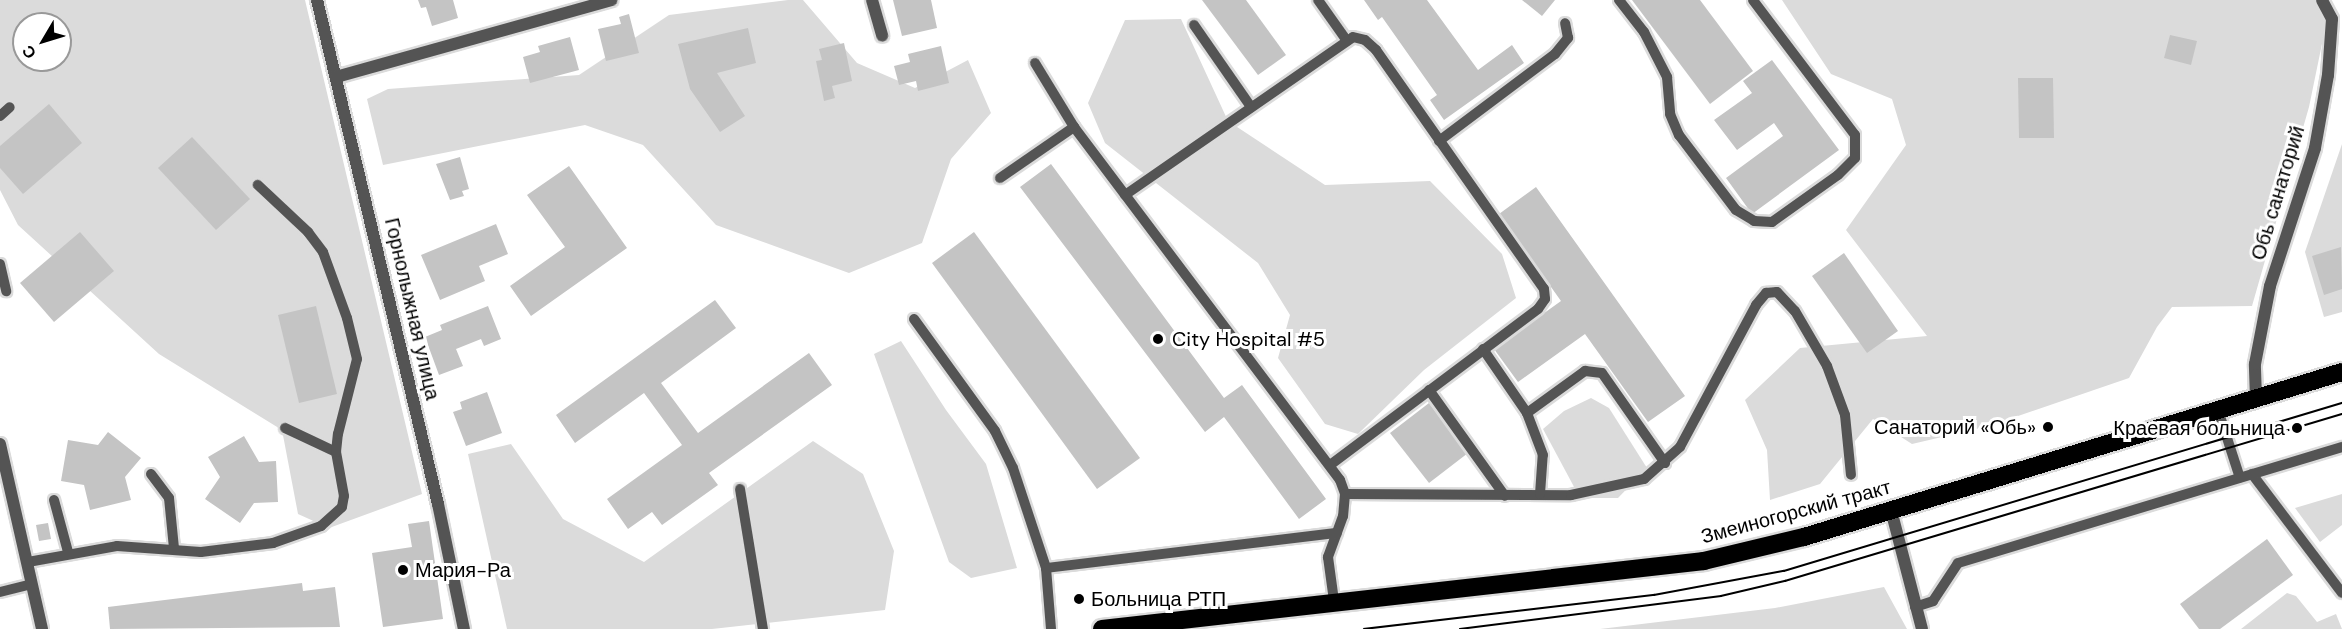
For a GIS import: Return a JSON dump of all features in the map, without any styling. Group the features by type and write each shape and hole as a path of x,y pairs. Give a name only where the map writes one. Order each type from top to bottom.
{"highway":[{"name":"Змеиногорский тракт","path":"1102,629 1704,561 1795,539 2342,372"}],"street":[{"name":"Горнолыжная улица","path":"317,0 438,504 464,629"},
{"path":"336,77 610,0"},
{"path":"872,0 882,36"},
{"path":"2322,0 2332,19"},
{"name":"Обь санаторий","path":"2256,398 2255,364 2270,286 2314,148 2328,75 2332,0"},
{"path":"0,444 42,629"},
{"path":"1891,510 1922,629"}],"lane":[{"path":"1318,0 1347,41"},
{"path":"1619,0 1644,32 1667,77 1670,114 1678,135 1736,210 1754,221 1772,222 1838,175 1855,158 1855,135 1753,0"},
{"path":"1439,141 1555,54 1569,38 1564,23"},
{"path":"1194,25 1251,107"},
{"path":"1125,195 1353,37 1365,40 1376,50 1544,289 1545,299 1538,309 1330,465"},
{"path":"1035,63 1074,127 1330,465 1345,494 1337,533 1328,557 1334,601"},
{"path":"0,117 10,106"},
{"path":"1000,178 1074,127"},
{"path":"28,562 68,552 117,546 174,548 201,552 273,543 321,526 336,516 344,496 336,452 342,413 356,372 347,318 323,252 308,232 258,185"},
{"path":"0,264 6,291"},
{"path":"1345,494 1571,495 1644,480 1680,447 1756,305 1766,293 1777,292 1795,311 1827,366 1845,415 1851,475"},
{"path":"914,319 995,431 1013,468 1046,568 1051,629"},
{"path":"1483,349 1527,412 1543,455 1540,494"},
{"path":"1527,412 1585,371 1594,370 1602,373 1665,463"},
{"path":"1429,390 1505,496"},
{"path":"2218,410 2240,478"},
{"path":"285,428 336,452"},
{"path":"1915,607 1933,601 1958,563 2342,447"},
{"path":"151,474 169,498 174,548"},
{"path":"2252,474 2342,593"},
{"path":"740,489 763,629"},
{"path":"54,500 68,552"},
{"path":"1046,568 1337,533"},
{"path":"1,588 32,584"}],"shaded area":[{"path":"0,0 305,0 422,494 329,528 298,514 282,430 159,354 18,225 0,190"},
{"path":"803,0 857,63 915,88 968,60 991,113 951,159 922,243 849,273 716,225 643,145 585,125 383,165 367,99 388,89 579,75 669,15"},
{"path":"1782,0 2331,0 2309,107 2252,306 2172,307 2157,327 2129,378 1989,426 1912,444 1873,419 1820,484 1770,500 1767,450 1745,400 1800,348 1927,336 1846,230 1906,145 1892,99 1831,74"},
{"path":"1181,19 1228,121 1325,185 1430,181 1502,254 1516,298 1424,370 1358,434 1325,424 1278,358 1290,315 1258,263 1105,143 1088,103 1125,20"},
{"path":"2342,144 2342,312 2324,317 2305,252"},
{"path":"901,341 946,410 986,464 1017,568 971,578 949,562 874,354"},
{"path":"1591,398 1609,408 1647,468 1618,498 1580,498 1543,429 1564,411"},
{"path":"813,441 863,474 894,551 885,610 712,629 507,629 468,454 511,444 563,519 644,562"},
{"path":"2342,494 2342,525 2320,542 2295,508"},
{"path":"1884,587 1907,629 1600,629 1775,608"},
{"path":"2287,593 2296,596 2317,622 2336,614 2342,629 2241,629"}],"building":[{"path":"418,0 453,0 458,18 432,26 426,7 421,8"},
{"path":"893,0 931,0 937,28 902,36"},
{"path":"1202,0 1246,0 1286,55 1258,75"},
{"path":"1364,0 1427,0 1478,70 1512,45 1524,63 1444,120 1430,100 1437,95 1382,17 1378,20"},
{"path":"1522,0 1555,0 1542,16"},
{"path":"1632,0 1700,0 1753,71 1710,104"},
{"path":"629,14 639,53 606,61 598,29 621,24 619,17"},
{"path":"748,28 756,63 717,73 745,116 720,132 690,89 678,44"},
{"path":"2170,35 2197,41 2191,65 2164,58"},
{"path":"570,37 579,70 530,83 523,57 540,52 538,46"},
{"path":"844,43 852,81 832,86 835,98 824,101 816,61 822,60 819,49"},
{"path":"941,46 949,83 918,91 916,81 899,85 894,66 910,62 908,54"},
{"path":"1772,60 1839,150 1752,214 1726,178 1783,136 1774,123 1737,150 1714,120 1752,93 1743,81"},
{"path":"2018,78 2053,78 2054,138 2019,138"},
{"path":"49,104 82,143 23,194 0,168 0,146"},
{"path":"192,137 250,199 216,230 158,168"},
{"path":"460,157 469,189 462,191 464,196 450,200 436,164"},
{"name":"City Hospital #5","path":"1051,164 1224,398 1242,385 1326,499 1299,519 1224,417 1205,432 1020,187"},
{"path":"569,166 627,248 531,316 510,286 565,247 527,195"},
{"path":"1536,187 1685,396 1648,422 1585,334 1518,382 1494,349 1561,301 1499,214"},
{"path":"496,224 508,254 479,266 485,281 440,300 421,255"},
{"path":"80,232 114,271 54,322 20,283"},
{"path":"974,232 1140,458 1097,489 932,263"},
{"path":"2341,247 2342,289 2324,295 2312,256"},
{"path":"1844,253 1898,331 1867,353 1812,276"},
{"path":"715,300 736,328 661,383 698,433 809,353 832,385 709,473 718,485 662,525 652,512 628,529 607,499 682,445 644,393 575,443 556,415"},
{"path":"316,306 337,394 299,403 278,315"},
{"path":"488,306 501,339 484,346 481,339 456,349 463,366 439,375 425,337 442,330 440,325"},
{"path":"487,392 502,433 466,446 453,412 462,409 460,402"},
{"path":"1429,403 1468,453 1429,483 1390,433"},
{"path":"108,432 141,458 125,477 131,500 90,510 84,485 61,481 68,440 98,445"},
{"path":"244,436 259,462 276,461 278,502 254,503 240,523 205,499 220,477 208,457"},
{"path":"429,521 443,619 383,627 372,553 412,547 408,524"},
{"path":"48,523 51,539 39,541 36,525"},
{"path":"2267,539 2293,575 2220,629 2199,629 2180,604"},
{"path":"302,583 303,591 335,587 340,627 110,629 108,607"}],"tram line":[{"path":"1364,629 1654,595 1784,571 2342,403"},
{"path":"1460,629 1721,596 1785,581 2342,414"}],"place":[{"name":"City Hospital #5","path":"1158,339"},
{"name":"Санаторий «Обь»","path":"2048,427"},
{"name":"Краевая больница","path":"2297,428"},
{"name":"Мария-Ра","path":"403,570"},
{"name":"Больница РТП","path":"1079,599"}]}
